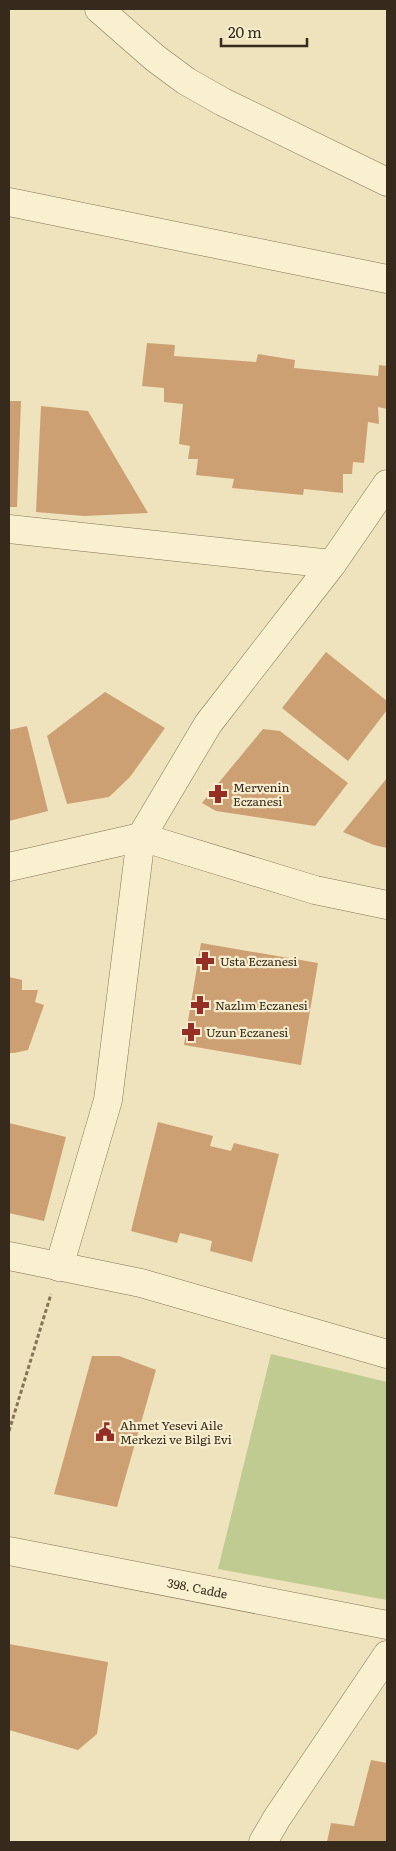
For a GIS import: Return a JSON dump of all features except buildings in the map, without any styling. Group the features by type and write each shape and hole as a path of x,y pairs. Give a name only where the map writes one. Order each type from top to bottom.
{"street":[{"path":"98,9 155,58 186,81 223,102 387,182"},
{"path":"9,202 387,279"},
{"path":"59,1267 108,1100 141,836 208,724 332,564 387,484"},
{"path":"9,529 332,564"},
{"path":"9,867 141,836 315,890 387,905"},
{"path":"9,1256 141,1282 387,1354"},
{"name":"398. Cadde","path":"9,1551 387,1625"},
{"path":"263,1842 277,1818 387,1655"}],"path":[{"path":"9,1431 59,1267"}],"green space":[{"path":"271,1354 387,1382 387,1600 218,1569"}],"place":[{"name":"Mervenin Eczanesi","path":"218,794"},
{"name":"Usta Eczanesi","path":"205,961"},
{"name":"Nazlım Eczanesi","path":"200,1005"},
{"name":"Uzun Eczanesi","path":"191,1032"},
{"name":"Ahmet Yesevi Aile Merkezi ve Bilgi Evi","path":"105,1432"}]}
